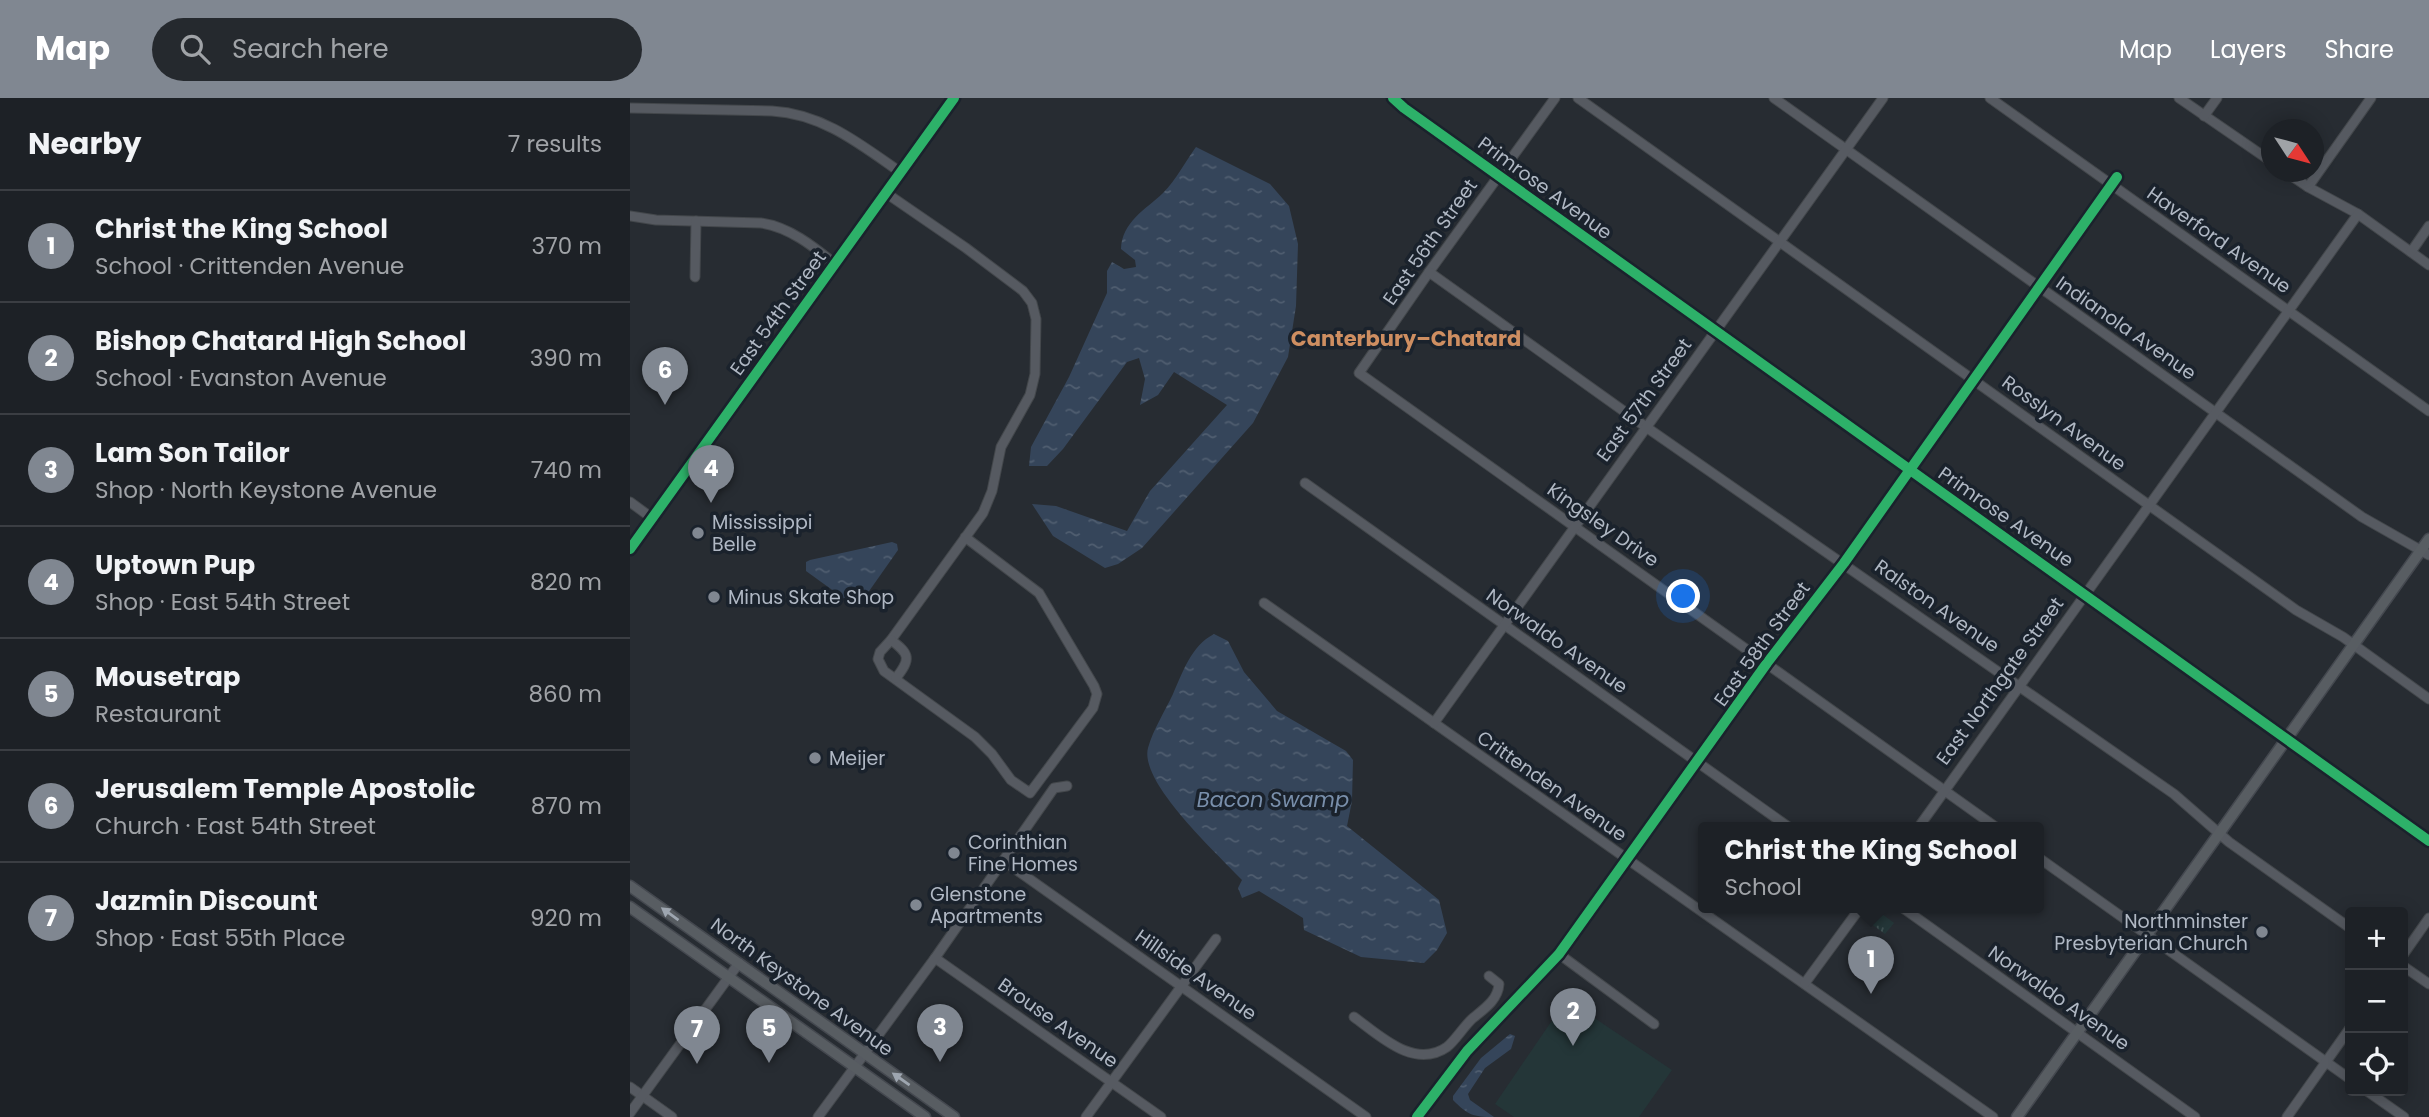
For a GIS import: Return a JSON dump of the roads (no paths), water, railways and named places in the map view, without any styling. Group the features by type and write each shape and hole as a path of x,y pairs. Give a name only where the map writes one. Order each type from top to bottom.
{"main road":[{"path":"2017,1117 2353,645 2425,552 2429,539"},
{"name":"North Keystone Avenue","path":"630,886 954,1117"},
{"name":"North Keystone Avenue","path":"630,906 925,1117"}],"street":[{"name":"East 54th Street","path":"630,549 954,98"},
{"name":"Primrose Avenue","path":"1394,98 1404,108 1715,332 2429,841"},
{"name":"East 56th Street","path":"1359,373 1555,98"},
{"name":"Rosslyn Avenue","path":"1578,98 2148,506 2301,614 2353,645 2429,699"},
{"name":"Indianola Avenue","path":"1774,98 2365,520 2425,552"},
{"name":"East 57th Street","path":"1434,723 1883,98"},
{"name":"Haverford Avenue","path":"1990,98 2114,181 2288,311 2429,411"},
{"path":"2179,98 2261,155"},
{"path":"2204,116 2217,98"},
{"path":"2308,187 2371,98"},
{"path":"630,108 772,111 801,115 846,134 900,172"},
{"name":"East 58th Street","path":"1417,1117 1467,1051 1559,954 1767,663 1844,563 2114,181"},
{"path":"2301,182 2358,214 2429,265"},
{"path":"886,193 1024,291 1035,312 1037,342 1032,389 1001,447 988,502 880,652 878,659 882,668 985,746 1008,776 1030,793 1093,708 1097,699 1096,690 1039,593 965,537"},
{"name":"East Northgate Street","path":"1922,822 2358,214"},
{"path":"630,216 656,220 776,225 835,264"},
{"path":"695,276 696,221"},
{"path":"2411,251 2429,226"},
{"name":"Ralston Avenue","path":"1429,272 1646,427 2174,794 2219,834 2345,924"},
{"name":"Kingsley Drive","path":"1359,373 1989,822"},
{"name":"Norwaldo Avenue","path":"1304,483 1782,822"},
{"path":"630,502 652,518"},
{"name":"Crittenden Avenue","path":"1264,603 1698,910"},
{"path":"891,640 902,649 907,659 896,678"},
{"path":"818,1117 1004,862 1054,788 1067,786"},
{"name":"Hillside Avenue","path":"1004,862 1366,1117"},
{"path":"2044,862 2345,1075"},
{"name":"Crittenden Avenue","path":"1703,913 1993,1117"},
{"path":"1805,983 1856,913"},
{"name":"Norwaldo Avenue","path":"1910,913 2195,1117"},
{"path":"2408,948 2429,918"},
{"path":"1086,1117 1216,939"},
{"path":"1559,954 1654,1024"},
{"name":"Brouse Avenue","path":"935,958 1161,1117"},
{"path":"630,1114 739,964"},
{"path":"2408,969 2429,984"},
{"path":"1354,1017 1409,1053 1438,1051 1453,1040 1496,995 1499,984 1489,976"},
{"path":"2287,1117 2346,1033"},
{"path":"1453,1040 1467,1051"},
{"path":"630,1087 672,1117"},
{"path":"2374,1096 2404,1117"}],"water":[{"path":"1196,147 1270,184 1289,206 1298,244 1296,306 1288,357 1253,423 1142,548 1118,564 1105,568 1053,536 1032,504 1056,506 1127,531 1150,491 1227,405 1174,372 1158,395 1140,405 1145,379 1139,358 1127,362 1063,449 1047,466 1029,466 1031,447 1069,377 1107,293 1107,271 1112,262 1124,269 1136,267 1135,260 1121,249 1125,231 1136,217 1168,188"},
{"path":"892,542 897,544 898,550 860,604 853,605 806,571 806,562 810,560"},
{"name":"Bacon Swamp","path":"1214,634 1228,641 1244,672 1277,711 1346,751 1353,760 1352,801 1347,826 1439,900 1447,933 1437,950 1424,963 1361,957 1304,930 1303,918 1259,891 1242,898 1238,888 1242,880 1168,799 1149,763 1148,748 1189,660 1199,645"},
{"path":"1510,1034 1515,1036 1511,1049 1485,1068 1468,1094 1470,1100 1494,1117 1476,1116 1467,1112 1453,1100 1453,1096 1481,1058"}],"place":[{"name":"Jerusalem Temple Apostolic","path":"665,405"},
{"name":"Uptown Pup","path":"711,503"},
{"name":"Mississippi Belle","path":"698,533"},
{"name":"Minus Skate Shop","path":"714,597"},
{"name":"Meijer","path":"815,758"},
{"name":"Corinthian Fine Homes","path":"954,853"},
{"name":"Glenstone Apartments","path":"916,905"},
{"name":"Northminster Presbyterian Church","path":"2262,932"},
{"name":"Christ the King School","path":"1871,994"},
{"name":"Bishop Chatard High School","path":"1573,1046"},
{"name":"Lam Son Tailor","path":"940,1062"},
{"name":"Mousetrap","path":"769,1063"},
{"name":"Jazmin Discount","path":"697,1064"}],"district":[{"name":"Canterbury–Chatard","path":"1406,338"}]}
